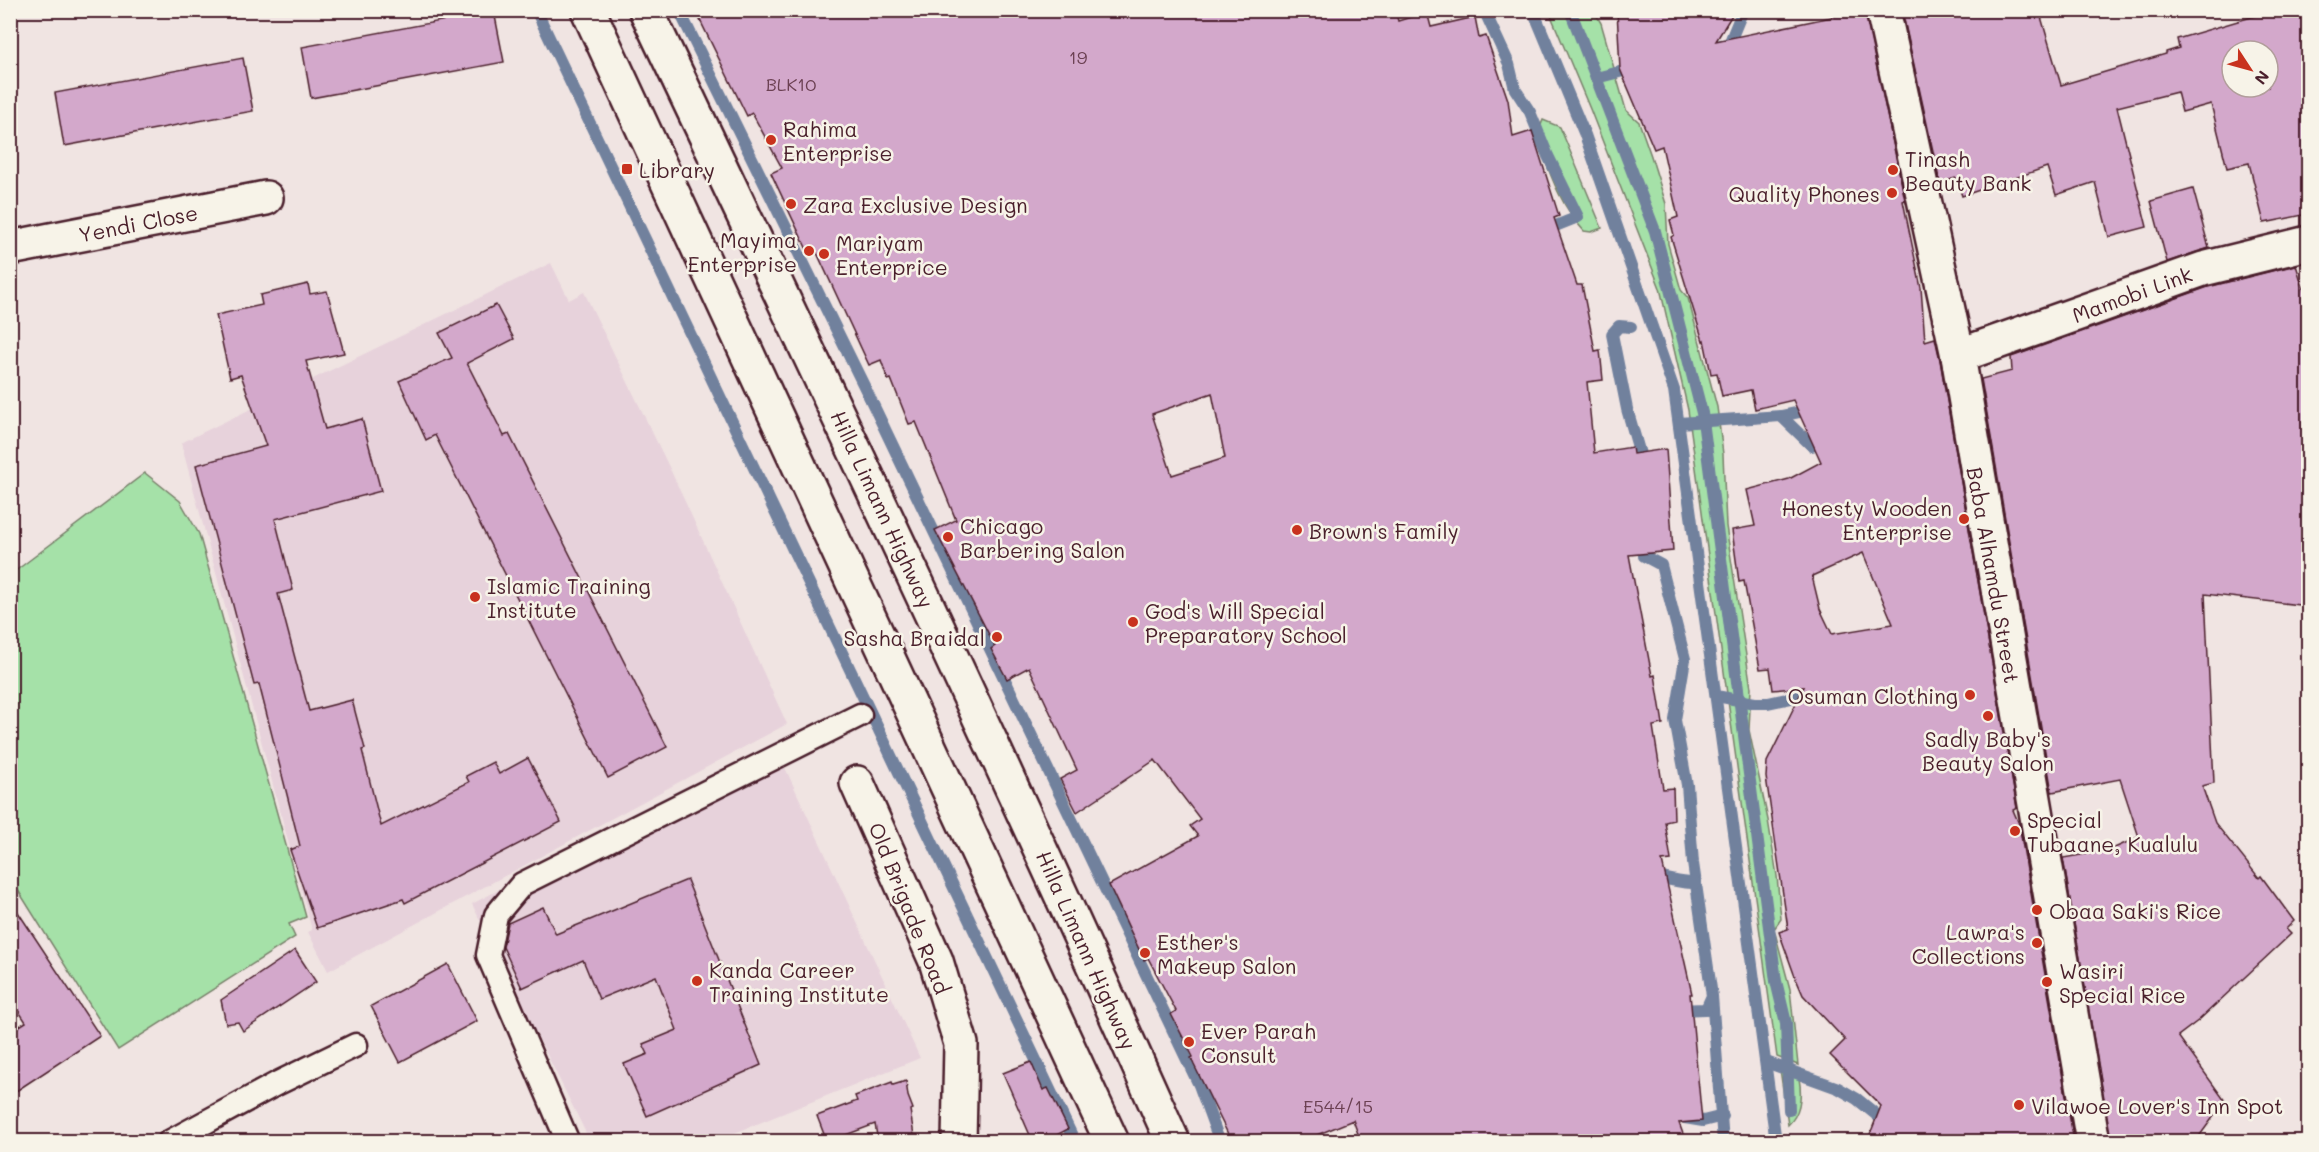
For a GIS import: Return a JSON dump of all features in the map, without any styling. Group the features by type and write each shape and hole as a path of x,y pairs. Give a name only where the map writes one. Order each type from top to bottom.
{"main road":[{"path":"588,10 1112,1142"},
{"name":"Hilla Limann Highway","path":"646,10 835,405 1032,827 1173,1142"},
{"name":"Baba Alhamdu Street","path":"1883,10 1958,356 2093,1142"},
{"name":"Yendi Close","path":"10,248 266,198"},
{"name":"Mamobi Link","path":"1958,356 2203,269 2308,243"},
{"name":"Old Brigade Road","path":"857,783 936,961 962,1044 959,1142"}],"lane":[{"path":"568,1142 488,955 496,915 522,884 860,715"},
{"path":"169,1142 276,1084 356,1045"}],"shaded area":[{"name":"Islamic Training Institute","path":"551,263 569,300 584,292 671,471 787,724 328,971 308,932 312,930 181,443"},
{"name":"Kanda Career Training Institute","path":"774,744 920,1058 715,1141 590,1141 472,904"}],"green space":[{"path":"1549,11 1594,11 1601,23 1626,110 1639,122 1666,204 1668,244 1681,290 1688,298 1717,407 1723,454 1726,526 1751,688 1749,730 1777,876 1781,919 1774,929 1790,989 1798,1065 1777,1057 1688,410 1660,288"},
{"path":"1543,120 1560,127 1602,228 1591,232 1584,231 1561,198 1536,137"},
{"path":"145,473 180,501 199,534 306,917 289,924 295,937 118,1050 11,879 10,575"},
{"path":"1780,1069 1799,1078 1800,1084 1798,1109 1788,1125"}],"building":[{"path":"716,10 1395,10 1398,21 1427,12 1431,27 1475,17 1479,38 1486,36 1508,100 1513,137 1532,131 1559,216 1554,218 1577,285 1582,285 1595,351 1600,350 1603,380 1587,382 1594,453 1632,447 1633,454 1666,449 1673,551 1629,555 1652,676 1655,675 1663,724 1653,726 1663,789 1673,788 1674,820 1665,822 1671,860 1662,861 1692,994 1690,994 1702,1121 1679,1123 1686,1142 1361,1142 1353,1120 1300,1142 1232,1142 1171,1014 1176,1011 1148,958 1144,960 1109,885 1198,836 1190,826 1200,819 1155,760 1077,812 1060,779 1077,770 1029,667 1007,679 991,649 995,646 935,530 956,520 916,422 909,424 881,360 869,365 817,253 810,256 771,173 782,168 752,113 747,116 699,18","holes":["1212,393 1225,458 1172,475 1152,414"]},
{"path":"1617,10 1735,10 1716,41 1832,17 1832,10 1865,10 1921,288 1925,341 1935,338 1940,360 2017,808 2013,810 2019,824 2074,1142 1867,1142 1881,1106 1830,1055 1845,1040 1803,995 1794,974 1779,932 1788,929 1766,777 1767,762 1804,687 1773,690 1770,668 1760,669 1744,581 1739,582 1732,530 1755,526 1747,490 1789,479 1821,462 1793,400 1755,409 1751,390 1722,396 1717,373 1711,374 1704,340 1671,237 1674,235 1670,220 1678,217 1662,146 1654,149 1620,69","holes":["1863,553 1893,624 1832,634 1820,609 1812,576"]},
{"path":"1928,10 2039,10 2061,85 2166,54 2166,52 2179,48 2177,39 2275,10 2308,10 2308,214 2264,223 2249,163 2227,168 2211,104 2182,112 2177,92 2117,107 2147,227 2109,237 2095,182 2056,195 2047,167 1962,196 1956,178 1940,183 1903,15"},
{"path":"494,11 504,62 311,98 302,47"},
{"path":"243,58 253,111 64,146 55,93"},
{"path":"2193,189 2209,248 2167,262 2151,201"},
{"path":"2296,265 2308,303 2308,606 2205,594 2214,783 2202,786 2215,823 2259,878 2261,876 2294,921 2286,929 2291,934 2199,1020 2178,1036 2225,1101 2195,1142 2111,1142 2063,858 2110,850 2139,837 2120,779 2052,792 1981,379 2012,371 2011,357 2208,287"},
{"path":"308,284 310,294 327,291 344,353 306,361 325,429 362,419 381,491 275,519 293,590 278,594 309,711 352,700 381,826 469,782 466,776 493,762 499,774 528,758 561,822 405,903 403,899 317,928 290,850 300,846 259,684 254,685 196,465 266,446 241,375 230,378 216,315 262,305 260,295"},
{"path":"496,305 514,339 467,363 504,436 509,434 667,747 608,778 435,435 426,440 399,381 452,358 439,333"},
{"path":"687,880 761,1065 647,1116 624,1064 648,1054 643,1044 677,1030 656,976 599,999 583,960 522,988 503,947 508,923 543,907 556,934"},
{"path":"10,900 100,1036 10,1095 10,1032 26,1022 10,998"},
{"path":"295,950 316,982 243,1031 238,1022 226,1024 221,1000"},
{"path":"448,964 477,1021 400,1062 371,1006"},
{"path":"1031,1062 1043,1090 1048,1088 1068,1129 1044,1142 1033,1142 1003,1073"},
{"path":"906,1081 913,1109 910,1110 915,1142 878,1142 875,1124 827,1142 817,1116 857,1101 855,1096 892,1082 893,1085"}],"waterway":[{"path":"536,10 1075,1142"},
{"path":"679,10 868,394 1199,1085 1220,1142"},
{"path":"1484,10 1509,64 1515,89 1530,112 1548,156 1578,217 1543,231"},
{"path":"1533,10 1585,135 1674,390 1776,1142"},
{"path":"1570,10 1655,231 1702,413 1776,981 1786,1023 1789,1110"},
{"path":"1721,45 1729,44 1743,10"},
{"path":"1596,78 1635,68"},
{"path":"1631,327 1619,326 1612,334 1627,409 1644,468"},
{"path":"1679,423 1781,416 1814,409"},
{"path":"1781,416 1812,446"},
{"path":"1644,539 1644,556 1661,565 1685,659 1675,720 1687,785 1693,863 1712,996 1723,1142"},
{"path":"1716,696 1768,703 1815,693"},
{"path":"1650,877 1695,883"},
{"path":"1675,1010 1706,1009 1711,998"},
{"path":"1766,1062 1838,1088 1857,1099 1889,1125"},
{"path":"1685,1118 1703,1121 1723,1116"}],"place":[{"name":"Rahima Enterprise","path":"771,140"},
{"name":"Library","path":"627,169"},
{"name":"Tinash Beauty Bank","path":"1893,170"},
{"name":"Quality Phones","path":"1892,193"},
{"name":"Zara Exclusive Design","path":"791,204"},
{"name":"Mayima Enterprise","path":"809,251"},
{"name":"Mariyam Enterprice","path":"824,254"},
{"name":"Honesty Wooden Enterprise","path":"1964,519"},
{"name":"Brown's Family","path":"1297,530"},
{"name":"Chicago Barbering Salon","path":"948,537"},
{"name":"Islamic Training Institute","path":"475,597"},
{"name":"God's Will Special Preparatory School","path":"1133,622"},
{"name":"Sasha Braidal","path":"997,637"},
{"name":"Osuman Clothing","path":"1970,695"},
{"name":"Sadly Baby's Beauty Salon","path":"1988,716"},
{"name":"Special Tubaane, Kualulu","path":"2015,831"},
{"name":"Obaa Saki's Rice","path":"2037,910"},
{"name":"Lawra's Collections","path":"2037,943"},
{"name":"Esther's Makeup Salon","path":"1145,953"},
{"name":"Kanda Career Training Institute","path":"697,981"},
{"name":"Wasiri Special Rice","path":"2047,982"},
{"name":"Ever Parah Consult","path":"1189,1042"},
{"name":"Vilawoe Lover's Inn Spot","path":"2019,1105"}]}
